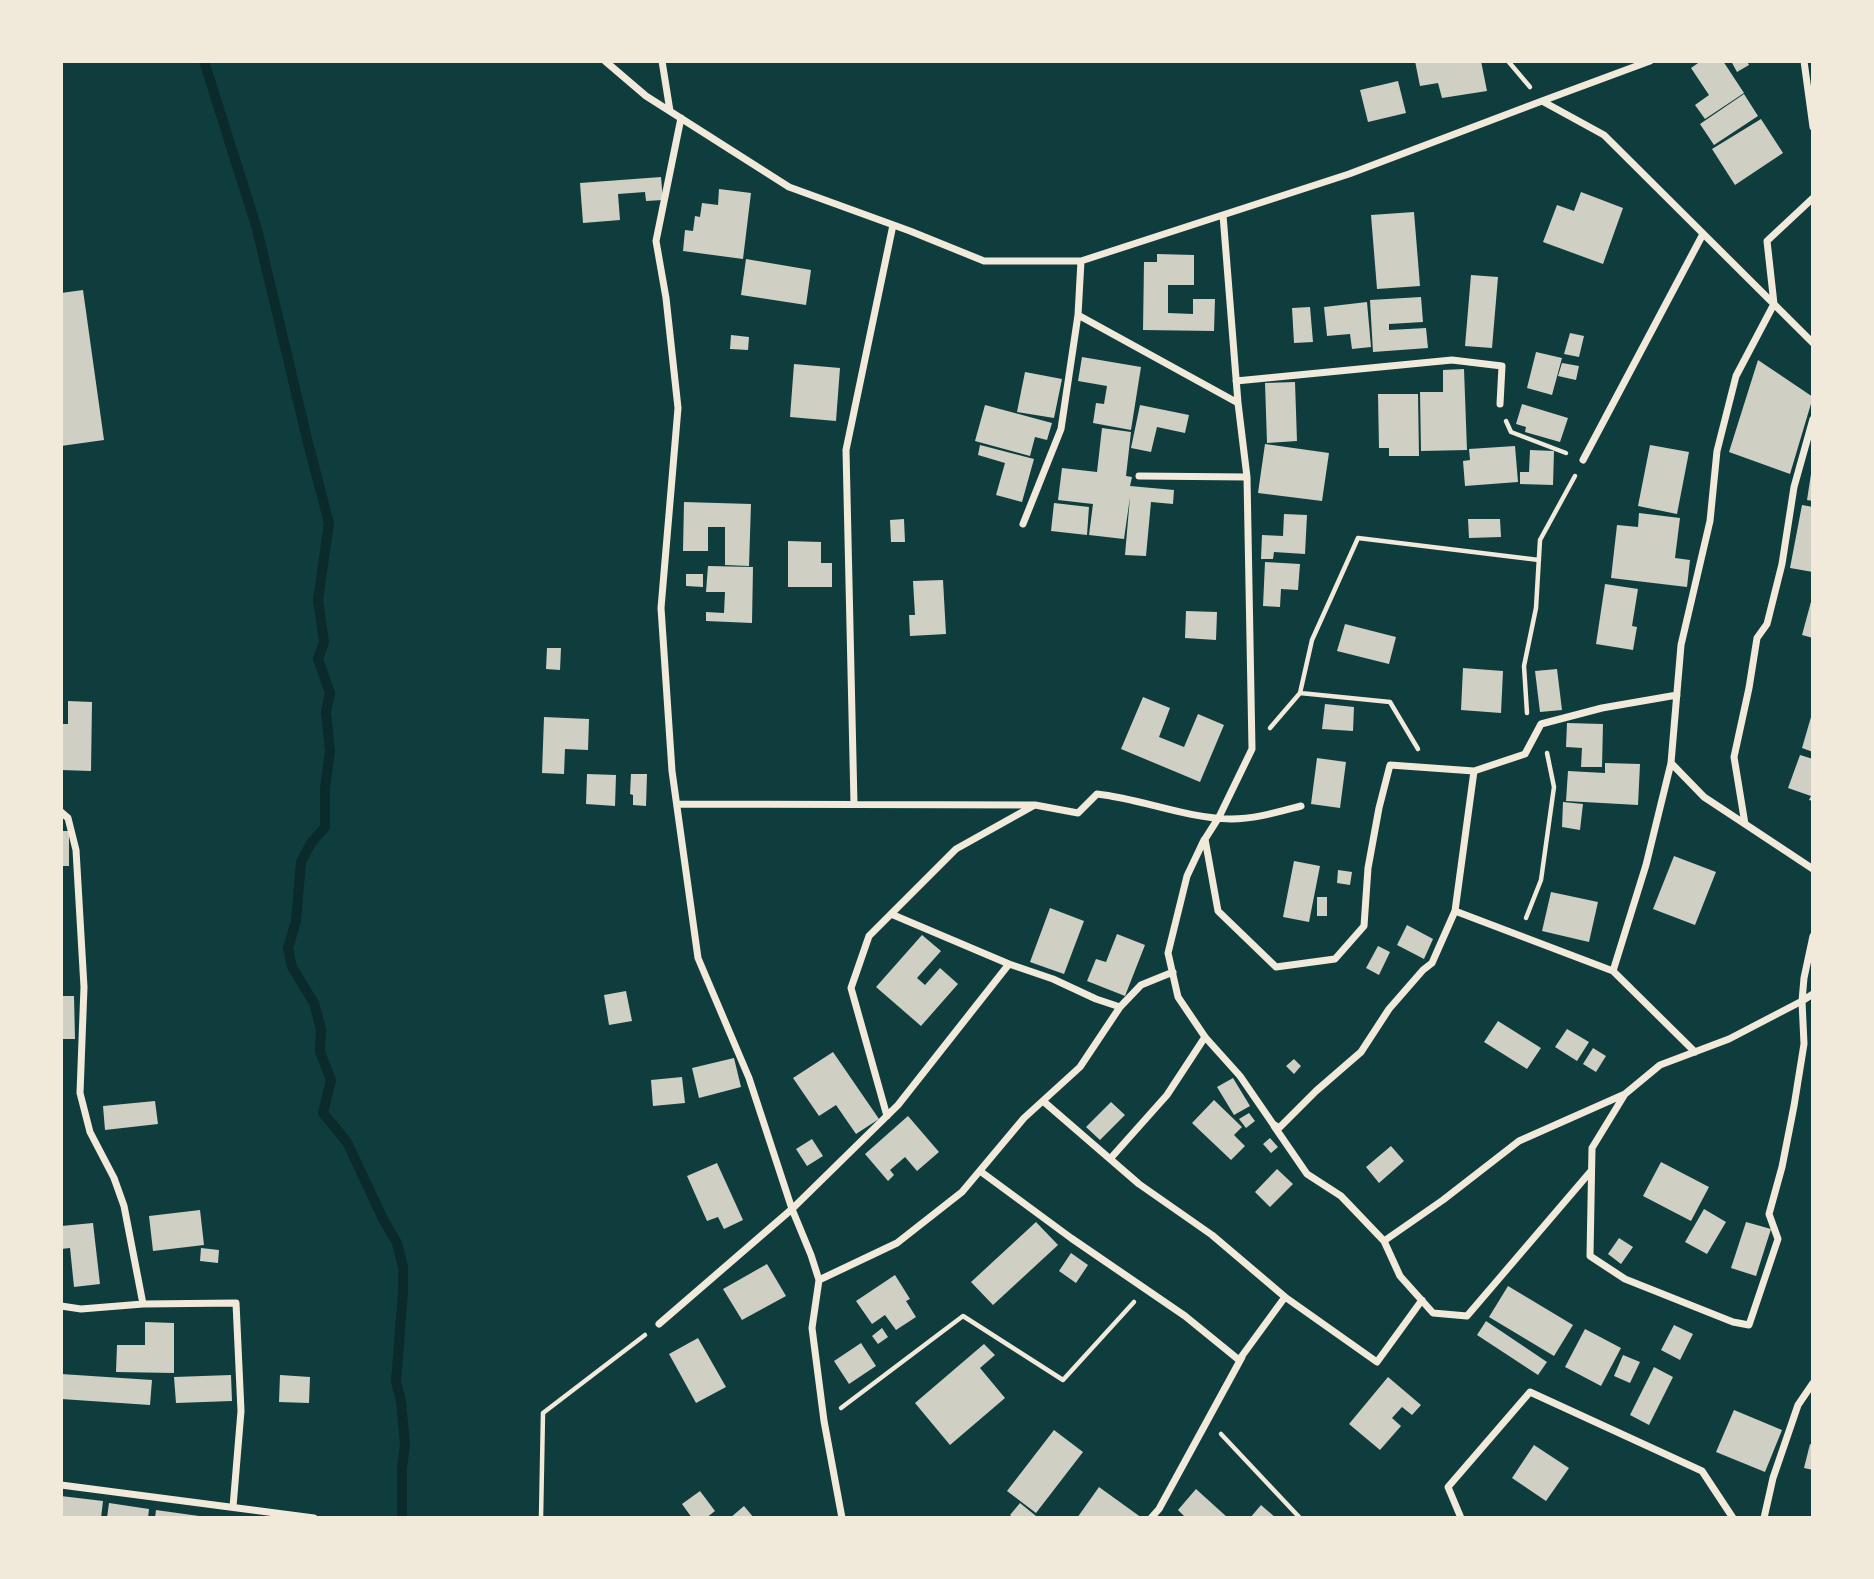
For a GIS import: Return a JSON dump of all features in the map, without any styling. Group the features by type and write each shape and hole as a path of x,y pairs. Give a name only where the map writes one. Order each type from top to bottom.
{"street":[{"path":"605,61 646,96 789,187 984,261 1081,261 1349,174 1650,61"},
{"path":"662,61 670,111"},
{"path":"1804,61 1813,127"},
{"path":"1542,101 1604,135 1813,344"},
{"path":"681,118 656,241 666,298 678,408 661,608 673,771 698,958 749,1078 792,1209 819,1280 811,1328 824,1422 842,1518"},
{"path":"1613,971 1646,865 1671,763 1681,645 1710,521 1717,451 1737,376 1774,304 1767,242 1813,198"},
{"path":"1223,215 1238,403 1247,477 1252,749 1187,876 1168,953 1178,997 1205,1037 1240,1076 1307,1174 1341,1196 1384,1241 1400,1276 1433,1313 1467,1316 1592,1171"},
{"path":"853,804 846,450 893,225"},
{"path":"1583,460 1703,234"},
{"path":"1023,524 1061,429 1078,315 1081,261"},
{"path":"1078,315 1238,403"},
{"path":"1236,381 1452,360 1502,366 1500,404"},
{"path":"1745,824 1734,757 1757,638 1767,624 1782,564 1794,487 1813,419"},
{"path":"1139,476 1247,477"},
{"path":"1205,839 1218,911 1276,967 1335,959 1364,926 1368,868 1390,765 1474,771 1525,754 1541,724 1602,708 1677,695"},
{"path":"1671,763 1704,797 1813,869"},
{"path":"1273,1124 1279,1128 1361,1052 1389,1009 1432,963 1455,911 1474,771"},
{"path":"677,804 1035,805 1078,813 1097,794 1153,807 1231,819 1267,815 1301,806"},
{"path":"887,1116 851,988 869,936 956,849 1035,805"},
{"path":"61,812 68,818 76,850 84,987 80,1093 90,1132 114,1178 124,1206 143,1304"},
{"path":"1455,911 1613,971 1695,1052"},
{"path":"891,914 1119,1007"},
{"path":"1625,1094 1592,1148 1590,1256 1625,1279 1673,1300 1733,1322 1749,1325 1778,1239 1769,1214 1782,1167 1804,1044 1801,1001 1813,936"},
{"path":"659,1324 792,1209 898,1105 1009,964"},
{"path":"819,1280 897,1243 962,1192 1024,1118 1080,1067 1119,1007 1141,985 1173,972"},
{"path":"1384,1241 1443,1200 1519,1141 1625,1094 1660,1065 1729,1039 1813,994"},
{"path":"1110,1159 1167,1095 1205,1037"},
{"path":"1043,1101 1139,1184 1212,1235 1285,1297 1377,1362 1422,1300"},
{"path":"980,1171 1071,1238 1185,1316 1239,1360 1285,1297"},
{"path":"61,1306 81,1309 143,1304 236,1303 241,1411 233,1507"},
{"path":"1151,1518 1159,1509 1244,1354"},
{"path":"1764,1518 1773,1478 1798,1405 1813,1383"},
{"path":"1461,1518 1448,1487 1530,1392 1702,1471 1733,1518"},
{"path":"61,1485 314,1518"}],"path":[{"path":"1507,61 1542,101"},
{"path":"1500,404 1511,432 1583,460 1540,540 1536,608 1524,666 1527,713 1541,724 1554,787 1541,880 1519,935"},
{"path":"1252,749 1300,693 1312,640 1358,538 1539,559"},
{"path":"1300,693 1390,702 1429,768"},
{"path":"824,1422 963,1316 1063,1380 1146,1289"},
{"path":"541,1518 543,1413 659,1324"},
{"path":"1208,1421 1300,1518"}],"building":[{"path":"1415,61 1481,61 1487,91 1442,98 1438,83 1420,86"},
{"path":"1701,61 1723,61 1744,93 1705,119 1695,105 1709,95 1691,68"},
{"path":"1731,61 1747,61 1749,65 1737,72"},
{"path":"1398,81 1406,113 1368,122 1360,90"},
{"path":"1744,94 1758,116 1714,145 1700,124"},
{"path":"1761,119 1783,153 1735,185 1712,149"},
{"path":"661,177 663,200 646,201 645,192 618,194 620,220 583,223 580,183"},
{"path":"719,189 751,193 743,259 683,251 685,230 693,231 695,216 700,217 702,203 718,205"},
{"path":"1581,192 1623,208 1603,264 1543,242 1557,205 1574,211"},
{"path":"1414,212 1420,286 1377,289 1371,215"},
{"path":"1157,254 1194,255 1194,285 1168,285 1168,313 1193,314 1193,299 1215,299 1214,331 1143,330 1144,262 1157,262"},
{"path":"746,259 811,270 806,305 741,295"},
{"path":"1471,275 1498,277 1492,348 1465,346"},
{"path":"83,290 104,440 61,446 61,293"},
{"path":"1421,297 1423,322 1389,324 1389,330 1426,328 1428,348 1373,352 1370,300"},
{"path":"1367,302 1371,347 1352,349 1350,334 1327,336 1324,307"},
{"path":"1310,307 1313,342 1294,343 1292,308"},
{"path":"1570,333 1584,336 1579,357 1564,354"},
{"path":"731,335 749,337 748,350 730,349"},
{"path":"1536,352 1562,358 1552,395 1527,388"},
{"path":"1082,357 1141,367 1131,430 1093,423 1096,403 1104,404 1107,386 1078,381"},
{"path":"1758,360 1813,397 1790,474 1729,452"},
{"path":"1562,363 1579,366 1576,380 1558,376"},
{"path":"794,364 840,368 836,421 790,417"},
{"path":"1464,369 1467,450 1421,451 1420,392 1443,392 1443,370"},
{"path":"1025,372 1062,379 1054,418 1017,412"},
{"path":"1295,382 1297,441 1267,443 1265,383"},
{"path":"1378,394 1418,394 1419,456 1389,456 1389,448 1379,448"},
{"path":"1522,404 1568,418 1560,442 1525,432 1526,427 1516,424"},
{"path":"985,405 1052,423 1047,440 1035,437 1030,456 975,441"},
{"path":"1140,405 1189,415 1185,433 1157,427 1151,452 1131,448"},
{"path":"1102,428 1131,432 1126,476 1132,477 1130,486 1174,490 1173,504 1151,502 1146,556 1125,555 1130,497 1124,539 1089,535 1093,504 1058,500 1062,468 1097,472"},
{"path":"1265,444 1329,453 1322,501 1258,493"},
{"path":"980,445 1034,459 1022,502 996,495 1005,463 978,455"},
{"path":"1650,445 1689,452 1677,514 1638,506"},
{"path":"1515,446 1518,482 1465,486 1463,461 1470,460 1469,449"},
{"path":"1530,450 1554,451 1553,485 1520,484 1520,472 1529,472"},
{"path":"1813,474 1813,501 1807,500"},
{"path":"684,502 751,504 749,566 725,565 725,527 708,527 708,551 683,551"},
{"path":"1054,503 1089,507 1087,535 1051,531"},
{"path":"1802,505 1813,507 1813,572 1790,568"},
{"path":"1639,513 1680,518 1675,558 1690,560 1687,587 1611,578 1617,525 1638,527"},
{"path":"1284,514 1307,515 1305,554 1274,552 1273,559 1261,559 1262,535 1283,536"},
{"path":"904,519 905,542 891,542 890,520"},
{"path":"1468,519 1500,519 1501,537 1469,538"},
{"path":"788,541 821,542 821,563 832,563 832,587 788,587"},
{"path":"1265,562 1300,564 1298,590 1281,589 1280,607 1263,606"},
{"path":"708,566 753,567 752,623 706,621 706,612 724,613 725,592 706,592"},
{"path":"686,574 703,574 703,587 686,586"},
{"path":"943,580 946,634 910,636 909,615 915,615 913,581"},
{"path":"1605,584 1638,589 1632,626 1637,627 1633,650 1596,644"},
{"path":"1813,598 1813,638 1802,635"},
{"path":"1186,611 1217,612 1216,640 1185,638"},
{"path":"1345,624 1396,637 1389,664 1337,651"},
{"path":"547,648 561,648 560,670 546,669"},
{"path":"1463,668 1503,671 1501,713 1461,710"},
{"path":"1557,669 1562,710 1540,712 1535,671"},
{"path":"1143,697 1170,708 1159,737 1184,747 1198,714 1224,725 1200,782 1121,749"},
{"path":"68,701 92,702 91,771 61,770 61,724 68,724"},
{"path":"1325,704 1354,707 1353,731 1322,729"},
{"path":"544,717 589,719 588,750 565,749 564,774 542,773"},
{"path":"1811,717 1813,718 1813,752 1802,748"},
{"path":"1567,723 1603,724 1602,767 1581,767 1582,748 1566,747"},
{"path":"1800,755 1813,759 1813,801 1809,800 1811,796 1788,788"},
{"path":"1317,758 1346,762 1340,808 1311,804"},
{"path":"1605,763 1640,764 1638,805 1566,801 1568,771 1605,773"},
{"path":"587,774 616,775 615,806 586,804"},
{"path":"631,774 647,774 646,806 633,805 633,795 630,794"},
{"path":"1563,802 1583,804 1580,830 1562,827"},
{"path":"61,831 69,831 69,866 61,866"},
{"path":"1674,856 1716,872 1695,925 1653,909"},
{"path":"1294,861 1320,866 1309,922 1283,917"},
{"path":"1338,870 1352,872 1350,885 1337,883"},
{"path":"1551,892 1598,902 1589,942 1542,931"},
{"path":"1317,897 1327,897 1327,916 1317,916"},
{"path":"1050,908 1084,921 1064,974 1030,962"},
{"path":"1407,925 1433,939 1424,959 1397,945"},
{"path":"1117,934 1145,945 1125,996 1087,981 1096,959 1106,962"},
{"path":"922,935 941,951 917,978 925,985 940,968 958,984 921,1026 876,987"},
{"path":"1378,946 1390,952 1379,975 1366,968"},
{"path":"626,991 632,1021 609,1025 604,995"},
{"path":"61,996 74,996 75,1039 61,1039"},
{"path":"1498,1021 1541,1048 1527,1069 1484,1042"},
{"path":"1567,1029 1589,1042 1577,1061 1555,1047"},
{"path":"1593,1048 1606,1056 1596,1072 1583,1064"},
{"path":"833,1052 879,1119 856,1134 836,1105 819,1116 793,1078"},
{"path":"734,1058 741,1087 699,1098 692,1068"},
{"path":"1294,1059 1301,1066 1294,1074 1286,1066"},
{"path":"682,1077 685,1103 653,1106 651,1080"},
{"path":"1233,1078 1250,1106 1234,1115 1217,1087"},
{"path":"1214,1100 1242,1127 1234,1135 1245,1146 1231,1160 1192,1123"},
{"path":"155,1101 158,1124 105,1130 103,1106"},
{"path":"1111,1102 1125,1115 1100,1140 1086,1127"},
{"path":"1249,1113 1255,1121 1246,1128 1239,1119"},
{"path":"908,1116 939,1152 917,1171 905,1157 890,1170 894,1175 888,1181 865,1154"},
{"path":"1270,1138 1278,1147 1271,1153 1263,1144"},
{"path":"812,1139 823,1156 807,1166 796,1149"},
{"path":"1391,1146 1404,1161 1379,1183 1366,1167"},
{"path":"1661,1162 1709,1187 1691,1221 1643,1196"},
{"path":"717,1163 743,1220 724,1229 718,1217 707,1221 687,1176"},
{"path":"1277,1169 1293,1184 1270,1207 1255,1192"},
{"path":"1704,1209 1726,1222 1707,1254 1685,1242"},
{"path":"200,1210 204,1245 153,1251 149,1216"},
{"path":"1036,1222 1058,1245 993,1305 971,1282"},
{"path":"1746,1222 1771,1229 1756,1276 1731,1268"},
{"path":"93,1223 100,1284 74,1287 70,1248 61,1249 61,1226"},
{"path":"1619,1238 1633,1247 1621,1264 1608,1254"},
{"path":"201,1248 219,1250 218,1263 200,1261"},
{"path":"1071,1253 1088,1265 1076,1283 1059,1271"},
{"path":"767,1264 786,1296 742,1320 723,1289"},
{"path":"895,1275 910,1299 906,1301 916,1317 896,1330 885,1315 872,1324 856,1301"},
{"path":"1508,1286 1573,1325 1554,1356 1489,1317"},
{"path":"1486,1321 1547,1362 1538,1375 1477,1335"},
{"path":"145,1322 174,1323 174,1373 116,1372 117,1345 145,1345"},
{"path":"1674,1325 1693,1334 1680,1360 1661,1350"},
{"path":"882,1328 888,1337 878,1344 872,1336"},
{"path":"1585,1329 1621,1348 1601,1386 1565,1367"},
{"path":"698,1338 726,1387 696,1403 669,1354"},
{"path":"861,1343 876,1366 849,1384 834,1361"},
{"path":"984,1344 995,1355 980,1368 1005,1398 950,1445 915,1403"},
{"path":"1623,1355 1640,1362 1630,1383 1614,1376"},
{"path":"1654,1367 1673,1377 1649,1425 1630,1415"},
{"path":"61,1374 152,1380 150,1405 61,1399"},
{"path":"231,1375 232,1401 176,1403 174,1377"},
{"path":"280,1375 310,1377 309,1403 279,1402"},
{"path":"1388,1377 1421,1405 1412,1415 1402,1407 1392,1418 1401,1426 1380,1450 1349,1424"},
{"path":"1734,1410 1782,1430 1765,1472 1716,1452"},
{"path":"1054,1430 1083,1452 1036,1513 1007,1491"},
{"path":"1810,1444 1813,1445 1813,1470 1804,1468"},
{"path":"1534,1445 1569,1468 1546,1501 1512,1478"},
{"path":"1099,1487 1142,1518 1077,1518"},
{"path":"1196,1489 1228,1518 1186,1518 1178,1510"},
{"path":"700,1491 715,1511 706,1518 692,1518 682,1504"},
{"path":"61,1496 103,1501 101,1518 61,1518"},
{"path":"109,1503 149,1509 148,1518 107,1518"},
{"path":"1020,1503 1036,1516 1014,1518 1010,1515"},
{"path":"1261,1505 1276,1518 1250,1518"},
{"path":"744,1506 754,1518 730,1518"},
{"path":"156,1510 199,1516 199,1518 155,1518"}],"waterway":[{"path":"204,61 257,229 329,523 318,600 324,642 318,659 330,693 326,712 330,751 325,789 325,827 311,843 301,862 296,921 288,948 292,967 314,1003 321,1029 320,1052 331,1080 323,1113 347,1142 397,1243 403,1267 396,1382 401,1401 405,1444 402,1518"}]}
